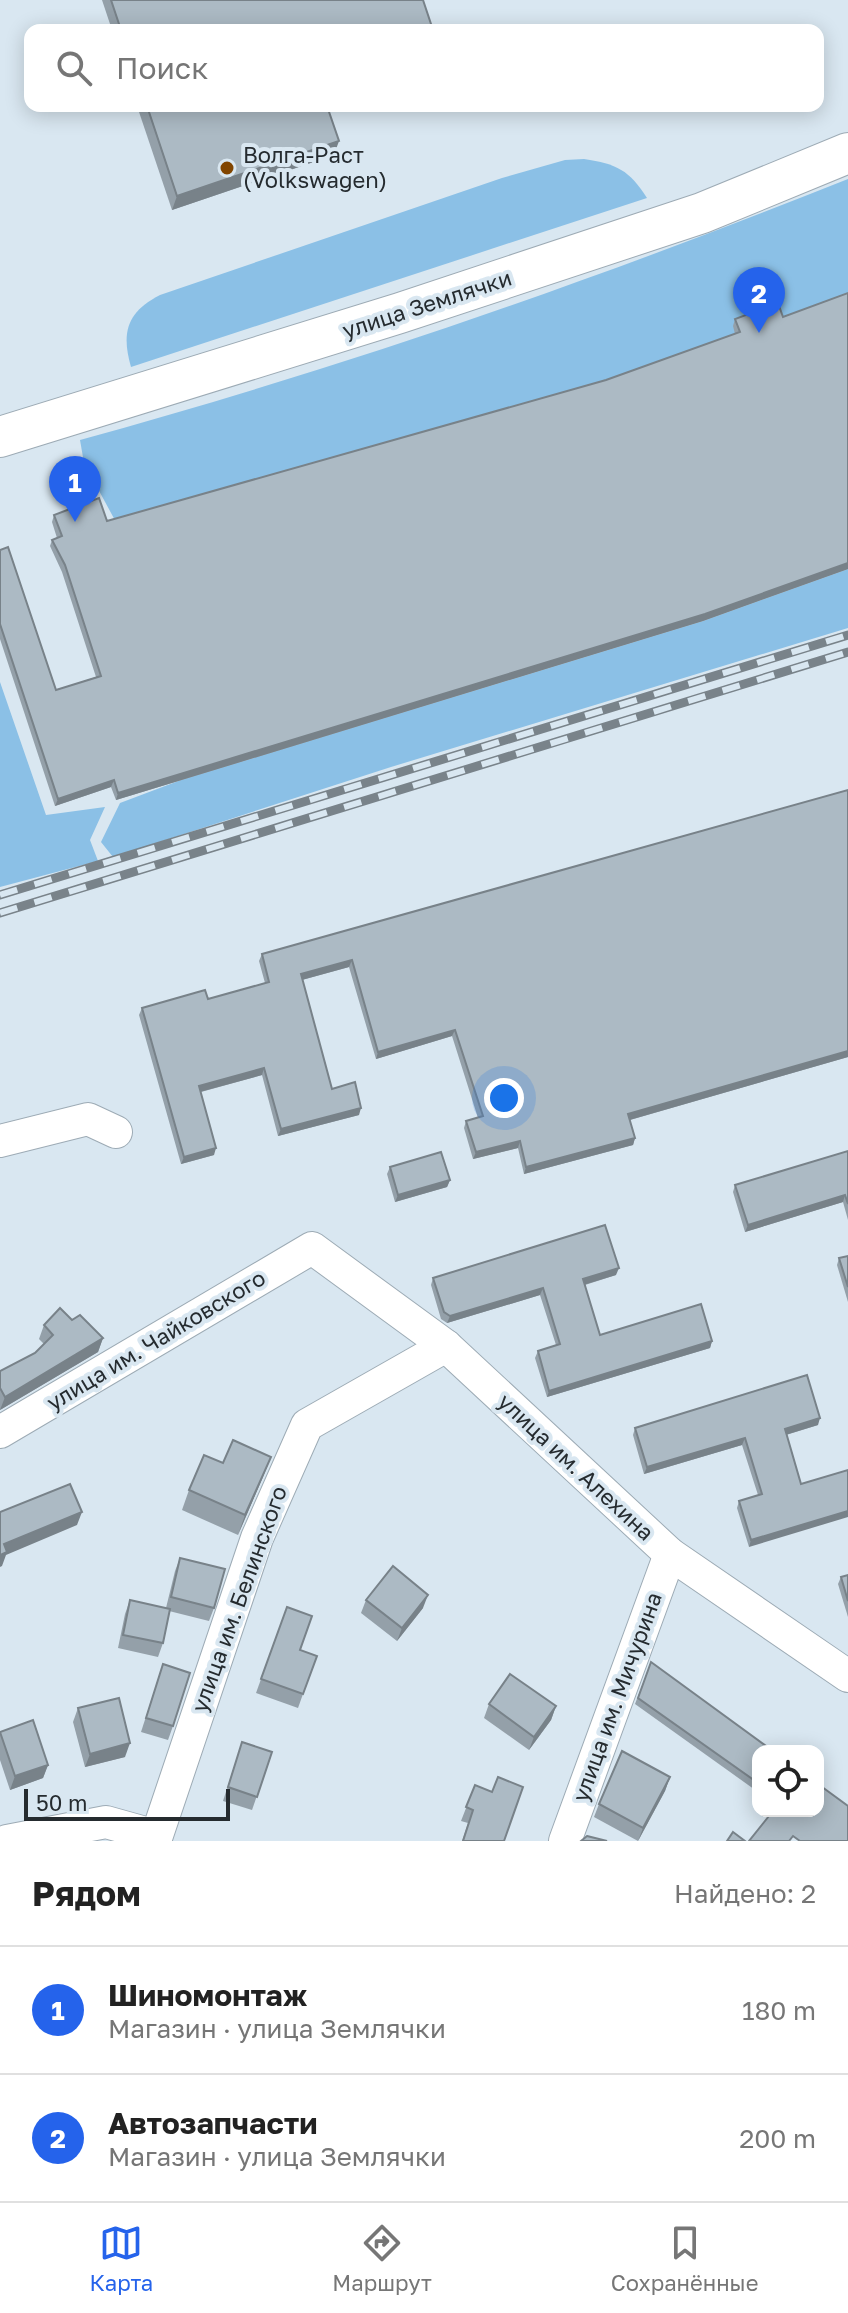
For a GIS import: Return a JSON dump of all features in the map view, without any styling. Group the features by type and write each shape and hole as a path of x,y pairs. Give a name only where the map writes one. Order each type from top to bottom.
{"main road":[{"name":"улица Землячки","path":"0,437 400,313 702,213 848,153"}],"street":[{"path":"0,1141 88,1119 116,1132"},
{"name":"улица им. Алехина","path":"312,1248 446,1346 670,1554 848,1676"},
{"name":"улица им. Чайковского","path":"0,1432 312,1248"},
{"name":"улица им. Белинского","path":"7,1841 106,1822 156,1838 257,1538 307,1425 446,1346"},
{"name":"улица им. Мичурина","path":"565,1841 670,1554"}],"shaded area":[{"path":"584,159 621,170 647,198 131,367 127,343 129,324 140,308 160,295 502,178 565,160"},
{"path":"848,179 848,298 603,387 117,524 84,463 80,440 275,383 468,320"},
{"path":"848,569 848,628 391,767 113,857 101,842 120,803 181,780 703,621"},
{"path":"0,682 46,815 105,807 90,840 98,861 0,887"}],"building":[{"path":"111,0 423,0 431,24 119,24"},
{"name":"Волга-Раст (Volkswagen)","path":"149,112 329,112 339,141 177,196"},
{"path":"848,293 848,563 705,614 118,793 114,780 58,799 0,624 0,550 8,547 56,690 101,676 65,565 52,540 62,536 54,515 99,498 107,521 606,380 740,332 735,319 778,303 783,317"},
{"path":"848,790 848,1051 628,1114 635,1138 526,1167 520,1141 476,1152 466,1121 483,1116 455,1030 378,1052 352,960 301,974 332,1089 355,1082 361,1108 281,1129 264,1068 199,1086 216,1148 184,1157 142,1008 205,990 208,999 269,982 262,954"},
{"path":"848,1151 848,1204 845,1195 748,1225 735,1185"},
{"path":"441,1152 450,1180 398,1195 390,1167"},
{"path":"605,1225 619,1268 583,1279 600,1335 701,1304 712,1341 549,1391 538,1351 560,1344 543,1288 450,1316 444,1312 433,1278"},
{"path":"848,1256 848,1287 839,1258"},
{"path":"60,1308 72,1320 80,1315 103,1338 5,1397 0,1388 0,1371 35,1353 53,1335 44,1325"},
{"path":"807,1375 820,1418 785,1429 801,1484 848,1470 848,1511 751,1540 739,1501 762,1494 745,1438 647,1467 635,1428"},
{"path":"233,1440 271,1457 245,1515 189,1490 204,1455 223,1463"},
{"path":"70,1484 82,1512 4,1544 7,1552 0,1555 0,1512"},
{"path":"180,1558 225,1569 214,1608 171,1597"},
{"path":"393,1566 428,1595 402,1628 366,1600"},
{"path":"848,1575 848,1601 841,1577"},
{"path":"130,1600 170,1609 163,1643 123,1635"},
{"path":"287,1607 312,1616 300,1650 317,1656 303,1694 261,1679"},
{"path":"651,1662 765,1745 752,1745 752,1779 638,1698"},
{"path":"163,1664 190,1673 173,1726 146,1718"},
{"path":"510,1674 556,1706 534,1737 489,1704"},
{"path":"119,1698 130,1743 90,1754 78,1708"},
{"path":"33,1720 48,1765 15,1776 0,1732"},
{"path":"242,1742 272,1752 257,1797 228,1787"},
{"path":"622,1751 670,1777 643,1828 599,1804"},
{"path":"498,1777 523,1787 504,1841 463,1841 473,1810 466,1807 475,1785 492,1792"},
{"path":"824,1788 848,1806 848,1841 800,1841 793,1836 789,1841 749,1841 768,1817 824,1817"},
{"path":"733,1832 745,1841 727,1841"},
{"path":"587,1836 607,1841 581,1841"}],"railway":[{"path":"0,895 848,635"},
{"path":"0,913 848,652"}],"place":[{"name":"Волга-Раст (Volkswagen)","path":"227,168"},
{"name":"Автозапчасти","path":"759,333"},
{"name":"Шиномонтаж","path":"75,522"}]}
